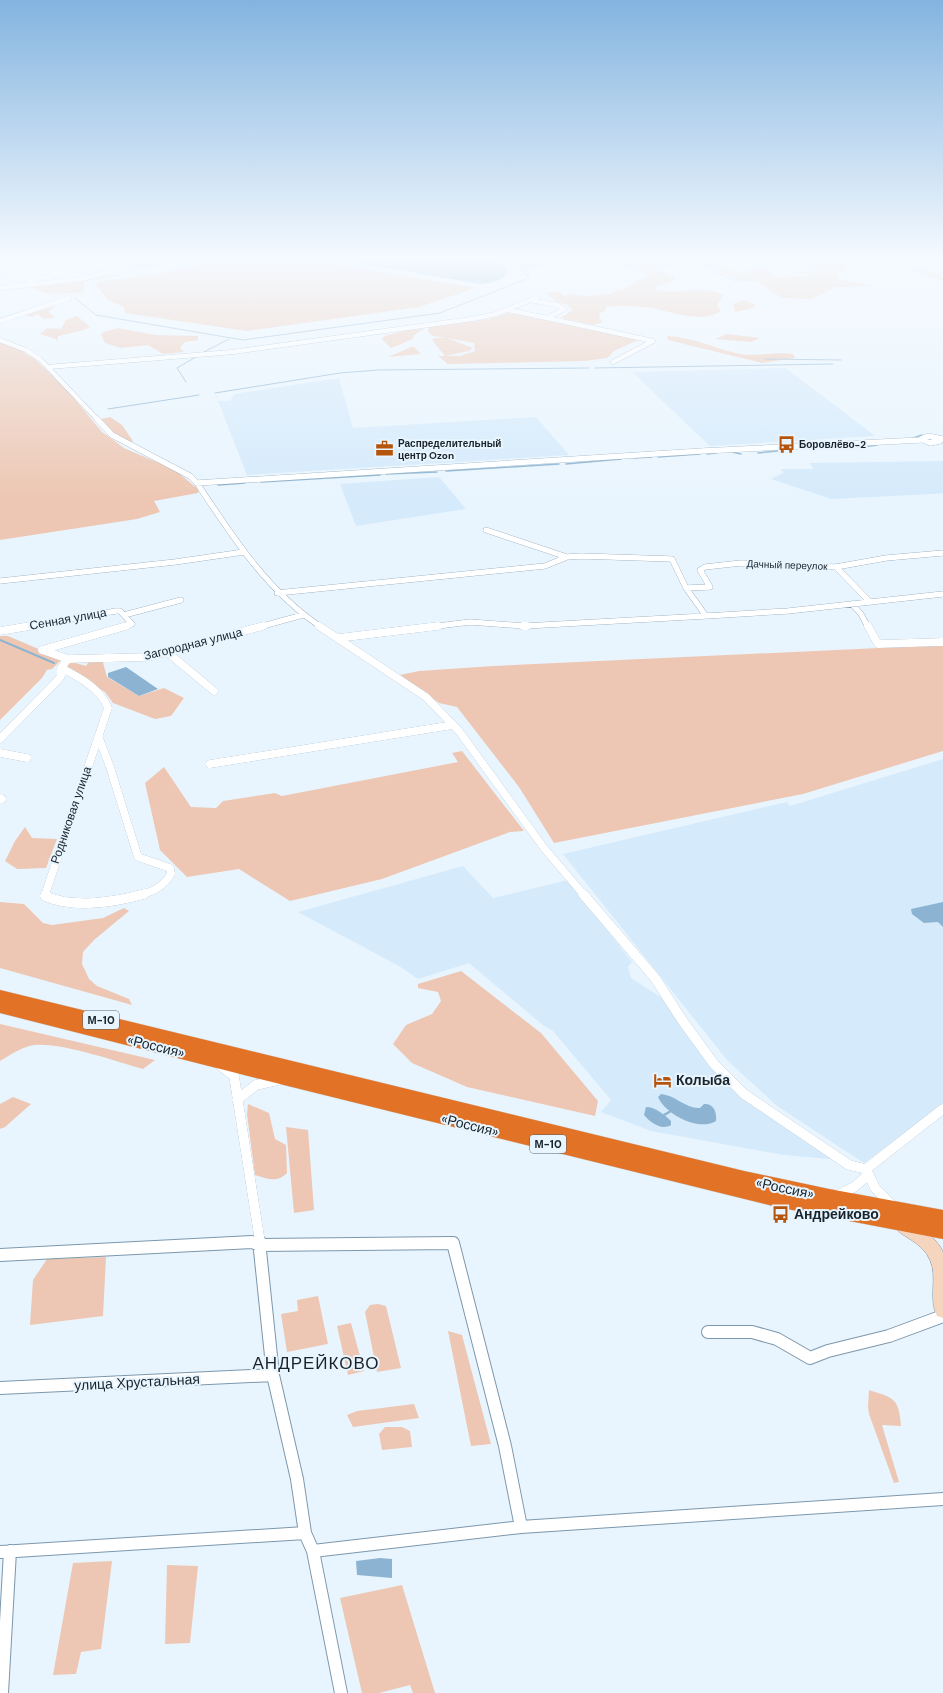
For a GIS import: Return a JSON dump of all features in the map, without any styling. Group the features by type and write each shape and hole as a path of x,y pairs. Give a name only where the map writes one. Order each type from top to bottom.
{"highway":[{"name":"«Россия»","path":"0,996 744,1178 829,1197 943,1218"},
{"name":"«Россия»","path":"0,1007 288,1080 777,1199 890,1212 943,1231"},
{"path":"744,1178 780,1182 840,1194 890,1212 943,1213"}],"street":[{"path":"0,340 32,352 115,438 182,471 197,483 244,552 277,593 303,615 426,697 459,731 544,848 655,978 682,1020 714,1064 744,1094 849,1165 867,1172 890,1212 908,1229 925,1241 937,1257 942,1268 943,1311"},
{"path":"48,367 240,351 319,340"},
{"path":"613,362 655,342 646,340"},
{"path":"921,440 922,437 928,434 939,442"},
{"path":"197,483 688,452 921,440 939,442"},
{"path":"486,530 567,556 672,559 686,588 706,616"},
{"path":"0,581 175,562 244,552"},
{"name":"Дачный переулок","path":"686,588 710,586 700,570 701,568 741,563 836,567 886,558 943,553"},
{"path":"277,593 545,566 567,556"},
{"path":"836,567 870,602"},
{"path":"338,638 470,622 544,626 706,616 852,604 943,594"},
{"path":"124,615 181,600"},
{"path":"852,604 861,614 878,644 943,642"},
{"name":"Сенная улица","path":"0,631 116,611 120,611 132,624 42,650"},
{"name":"Загородная улица","path":"42,650 68,659 133,658 167,652 303,615"},
{"path":"167,652 214,691"},
{"path":"0,739 58,680 61,676 61,668 68,659"},
{"name":"Родниковая улица","path":"61,668 79,677 107,701 108,708 45,893 47,898 58,902 83,902 140,894 159,889 171,874 170,868 138,857 110,767 99,738"},
{"path":"210,764 453,725"},
{"path":"0,753 28,758"},
{"path":"211,1060 234,1076 260,1245 273,1375 297,1478 305,1533 313,1551 341,1693"},
{"path":"237,1100 250,1089 262,1083 275,1080 288,1080"},
{"path":"840,1194 854,1187 867,1172 943,1109"},
{"path":"0,1255 252,1242 260,1245 453,1244 505,1446 521,1527"},
{"path":"708,1332 752,1332 777,1339 810,1358 828,1351 889,1336 943,1316"},
{"name":"улица Хрустальная","path":"0,1388 273,1375"},
{"path":"313,1551 521,1527 943,1499"},
{"path":"2,1693 5,1551 305,1533"}],"shaded area":[{"path":"104,340 198,340 185,342 180,348 184,352 163,354 148,345 121,348 105,343"},
{"path":"383,340 411,340 391,348"},
{"path":"432,340 452,340 473,348 469,351 445,356"},
{"path":"458,340 638,340 614,351 607,358 585,361 448,364 438,356 460,356 475,351 474,343"},
{"path":"668,340 691,340 731,352 747,355 786,353 793,354 795,358 762,363"},
{"path":"727,340 755,340 751,342"},
{"path":"0,342 17,348 35,359 68,391 102,432 124,448 175,470 199,490 198,493 154,501 160,512 137,519 0,540"},
{"path":"414,347 421,354 388,357"},
{"path":"786,368 875,436 710,446 632,372"},
{"path":"339,378 353,428 536,417 569,455 247,475 218,401 230,401 234,394"},
{"path":"110,417 122,425 133,441 129,443 113,433 101,419"},
{"path":"943,461 943,493 832,499 771,479 783,473 781,469 813,469 810,463"},
{"path":"439,477 466,509 356,526 340,484"},
{"path":"0,636 8,636 62,659 52,669 47,670 42,678 0,720"},
{"path":"943,645 943,751 803,794 554,843 519,787 457,707 439,703 400,675 419,671 493,666"},
{"path":"102,659 107,677 139,696 164,688 184,698 171,716 155,719 113,703 105,692 65,667 72,662 86,666 90,660"},
{"path":"462,751 524,831 510,832 382,879 290,901 239,869 187,877 160,850 145,783 164,767 191,807 216,808 223,801 275,793 282,796 458,762 452,753"},
{"path":"943,759 943,1105 864,1163 777,1106 727,1060 563,854 787,802 790,806"},
{"path":"25,827 32,838 57,839 46,868 17,869 5,861 15,841"},
{"path":"463,866 493,898 568,880 632,962 628,967 631,978 670,1003 714,1064 746,1092 841,1158 829,1159 784,1155 651,1131 601,1112 611,1100 553,1031 544,1026 469,963 418,979 399,966 298,912"},
{"path":"0,902 24,904 43,923 52,925 103,918 124,908 129,911 94,940 83,952 82,964 89,979 97,986 129,999 132,1005 0,968"},
{"path":"461,971 541,1033 598,1101 595,1116 467,1087 412,1063 393,1044 406,1025 432,1014 441,1001 438,992 418,988 418,984"},
{"path":"0,1024 155,1060 143,1069 73,1049 58,1046 34,1045 16,1052 0,1061"},
{"path":"13,1097 31,1104 5,1127 0,1129 0,1104"},
{"path":"248,1104 269,1113 275,1139 286,1145 287,1173 280,1178 268,1179 255,1175 247,1114"},
{"path":"286,1127 308,1130 314,1210 294,1213"},
{"path":"106,1257 103,1316 30,1325 33,1280 47,1259"},
{"path":"318,1296 328,1344 287,1352 281,1314 298,1311 297,1300"},
{"path":"378,1304 386,1306 401,1368 377,1372 365,1312 370,1305"},
{"path":"351,1323 364,1371 348,1375 337,1326"},
{"path":"448,1331 462,1335 491,1444 471,1446"},
{"path":"869,1390 894,1400 899,1410 901,1426 882,1425 899,1482 894,1483 869,1414"},
{"path":"414,1404 419,1418 353,1427 347,1415 357,1411"},
{"path":"385,1427 402,1427 410,1431 412,1447 382,1450 379,1434"},
{"path":"112,1561 101,1649 81,1652 76,1674 53,1675 73,1563"},
{"path":"167,1565 198,1566 190,1643 165,1644"},
{"path":"402,1585 435,1693 413,1693 410,1685 379,1693 362,1693 340,1598"}],"water":[{"path":"126,667 158,689 139,696 108,677 108,673"},
{"path":"943,902 943,927 938,922 924,923 912,914 911,909"},
{"path":"661,1094 695,1108 700,1108 704,1104 710,1105 714,1109 716,1121 709,1124 701,1124 683,1120 662,1103 658,1097"},
{"path":"646,1107 653,1108 663,1114 671,1121 671,1125 663,1127 653,1123 644,1115"},
{"path":"380,1558 392,1559 392,1578 357,1575 356,1561"}],"waterway":[{"path":"204,352 227,340"},
{"path":"186,382 177,368 196,357"},
{"path":"765,359 841,360"},
{"path":"595,368 833,364"},
{"path":"215,393 340,373 378,370 589,368"},
{"path":"108,409 199,395"},
{"path":"913,438 922,435"},
{"path":"857,445 863,447 877,445"},
{"path":"758,453 789,450"},
{"path":"732,452 741,454"},
{"path":"707,454 716,453"},
{"path":"658,457 700,454"},
{"path":"634,458 652,457"},
{"path":"566,464 621,459"},
{"path":"446,471 559,464"},
{"path":"386,474 437,472"},
{"path":"261,482 380,475"},
{"path":"218,485 245,483"},
{"path":"0,640 54,663"},
{"path":"664,1115 671,1111"}],"place":[{"name":"Боровлёво-2","path":"786,444"},
{"name":"Распределительный центр Ozon","path":"385,449"},
{"name":"Колыба","path":"663,1080"},
{"name":"Андрейково","path":"781,1214"}],"district":[{"name":"АНДРЕЙКОВО","path":"316,1363"}]}
